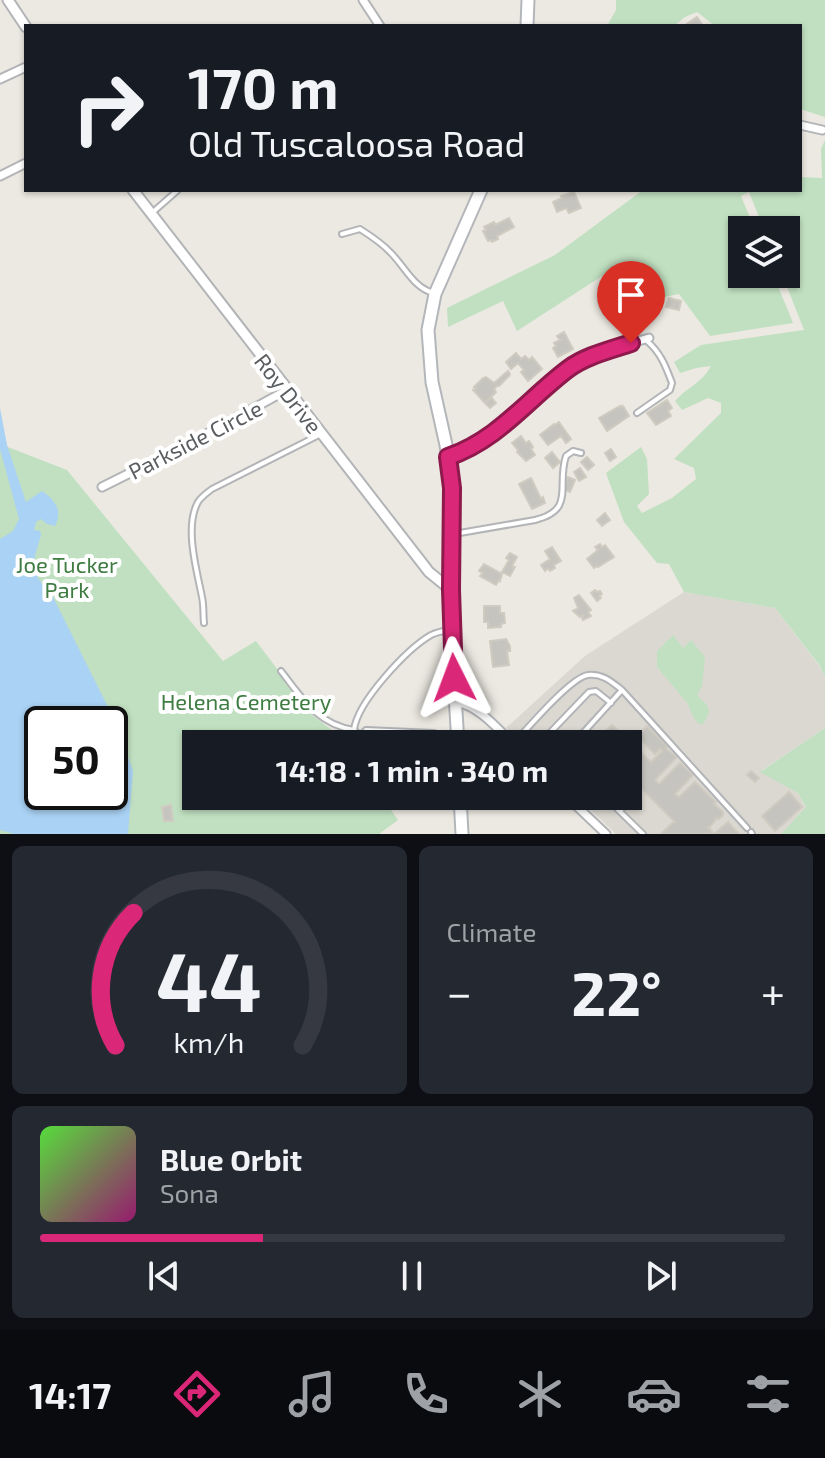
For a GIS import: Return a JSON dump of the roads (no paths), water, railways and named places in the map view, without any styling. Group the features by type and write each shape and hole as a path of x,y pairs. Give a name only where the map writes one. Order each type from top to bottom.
{"main road":[{"path":"527,24 528,0"},
{"path":"457,730 451,629 452,488 432,382 428,330 435,294 479,193"},
{"path":"461,810 462,834"}],"street":[{"path":"8,0 24,24"},
{"path":"363,0 379,24"},
{"path":"0,79 24,68"},
{"path":"802,125 822,130"},
{"path":"0,176 24,164"},
{"name":"Roy Drive","path":"134,192 429,572 451,590"},
{"path":"448,457 475,447 494,434 572,366 647,339"},
{"name":"Parkside Circle","path":"102,487 287,390"},
{"path":"456,702 477,711 498,730"},
{"path":"581,810 606,834"}],"lane":[{"path":"151,214 176,192"},
{"path":"342,234 360,229 392,254 422,290 435,294"},
{"path":"637,413 670,390 672,383 662,358 647,339"},
{"path":"204,623 194,553 193,518 198,502 226,482 321,434"},
{"path":"452,535 544,518 557,510 563,500 562,476 566,456 573,451 581,453"},
{"path":"281,671 324,721 354,730 363,706 391,671 429,636 451,629"},
{"path":"526,730 570,684 587,675 607,678 622,690 750,831"},
{"path":"586,730 622,690"},
{"path":"553,730 589,692 596,691 611,703"},
{"path":"620,811 643,834"}],"water":[{"path":"0,408 7,445 26,502 42,491 58,510 55,526 41,519 36,522 34,530 40,531 41,535 34,567 36,573 52,595 108,706 24,706 24,810 128,810 128,757 133,771 128,834 14,834 0,830 0,539 13,531 19,519 0,449"}],"park label":[{"name":"Joe Tucker Park","path":"67,576"},
{"name":"Helena Cemetery","path":"246,701"}]}
